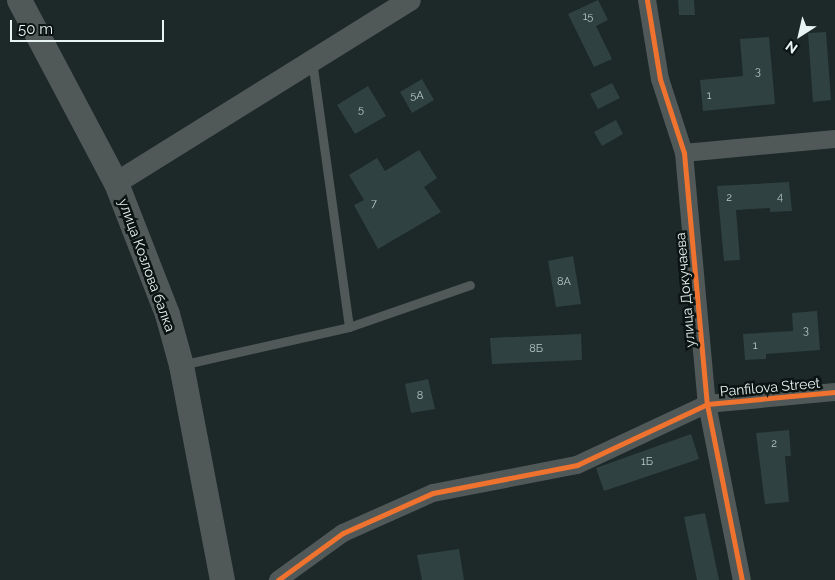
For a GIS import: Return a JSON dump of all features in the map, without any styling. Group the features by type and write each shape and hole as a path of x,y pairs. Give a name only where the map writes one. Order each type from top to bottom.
{"main road":[{"name":"улица Козлова балка","path":"19,0 116,183 167,314 181,365 222,580"}],"street":[{"path":"116,183 410,0"},
{"name":"улица Докучаева","path":"647,0 660,79 684,153 707,404 742,580"},
{"path":"684,153 835,140"},
{"name":"Panfilova Street","path":"278,580 343,533 433,493 577,465 707,404 835,392"}],"lane":[{"path":"312,61 349,327"},
{"path":"181,365 349,327 470,285"}],"building":[{"path":"598,0 608,20 596,26 612,59 594,67 568,14"},
{"path":"678,0 694,0 695,15 679,15"},
{"path":"826,32 831,100 813,102 808,33"},
{"path":"769,37 775,104 703,111 700,80 743,76 740,39"},
{"path":"422,79 434,100 412,113 400,92"},
{"path":"612,83 620,98 598,109 590,94"},
{"path":"368,86 386,116 355,134 337,105"},
{"path":"616,120 623,134 602,146 594,132"},
{"path":"419,150 437,178 424,187 441,212 378,249 354,205 364,200 349,175 377,158 385,171"},
{"path":"789,182 792,211 770,212 770,208 736,210 740,260 724,261 717,186"},
{"path":"573,256 581,304 556,307 548,261"},
{"path":"817,311 820,350 766,354 766,359 745,360 743,334 793,331 792,313"},
{"path":"581,334 582,360 492,364 490,338"},
{"path":"428,379 435,409 411,413 405,384"},
{"path":"789,430 791,456 785,456 789,502 765,504 756,433"},
{"path":"691,434 699,459 604,491 596,468"},
{"path":"705,513 719,580 697,580 684,517"},
{"path":"459,549 464,580 422,580 417,555"}],"cycle path":[{"path":"647,0 660,79 684,153 707,404 742,580"},
{"path":"278,580 343,533 433,493 577,465 707,404 835,392"}]}
